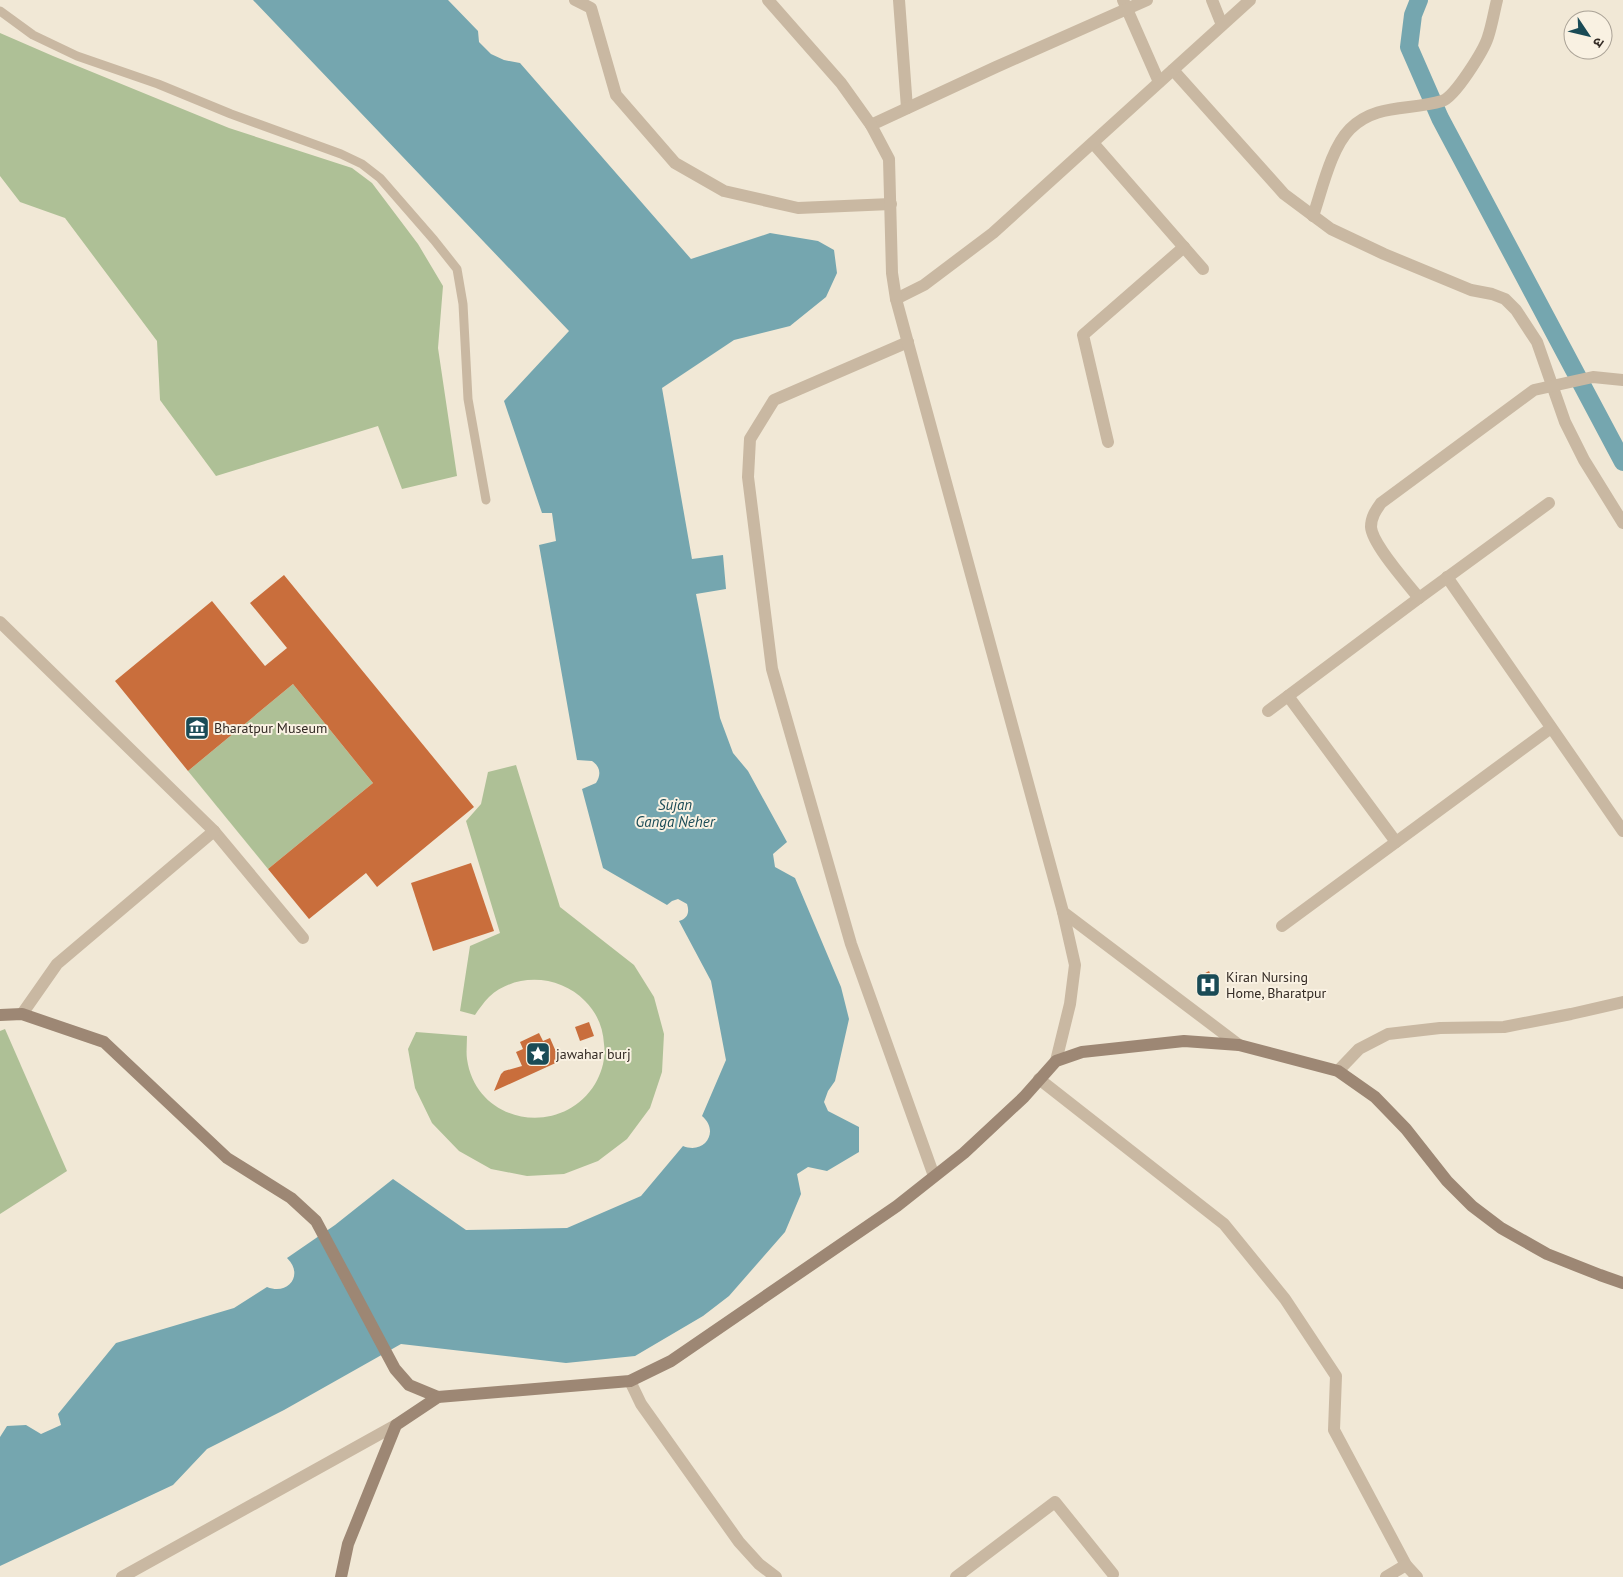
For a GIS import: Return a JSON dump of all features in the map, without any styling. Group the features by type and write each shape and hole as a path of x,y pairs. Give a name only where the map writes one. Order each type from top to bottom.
{"main road":[{"path":"0,1015 22,1014 104,1042 227,1158 291,1198 316,1221 395,1369 409,1384 438,1397 630,1381 671,1361 897,1206 964,1152 1024,1097 1056,1061 1082,1052 1184,1041 1240,1045 1338,1071 1375,1098 1406,1129 1448,1182 1472,1206 1501,1228 1547,1254 1623,1283"},
{"path":"341,1577 348,1544 396,1425 438,1397"}],"street":[{"path":"574,0 595,4 616,95 675,163 724,190 798,208 891,204"},
{"path":"768,0 840,83 872,124 889,159 892,273 896,299 1063,912 1075,965 1070,1004 1056,1061"},
{"path":"899,0 908,108"},
{"path":"872,124 1125,4 1147,0"},
{"path":"1212,0 1222,25"},
{"path":"896,299 924,285 993,233 1250,0"},
{"path":"1313,216 1338,145 1350,129 1367,116 1384,110 1444,100 1460,84 1481,53 1488,38 1497,0"},
{"path":"1125,4 1159,82"},
{"path":"1173,70 1284,194 1330,229 1470,290 1506,299 1521,316 1537,342 1566,422 1584,460 1623,523"},
{"path":"1092,143 1203,269"},
{"path":"1108,442 1083,335 1184,247"},
{"path":"908,342 774,400 750,439 748,477 772,669 851,944 934,1176"},
{"path":"1419,598 1374,540 1371,527 1373,514 1381,502 1534,390 1594,377 1623,380"},
{"path":"1268,711 1549,503"},
{"path":"1447,577 1623,831"},
{"path":"0,622 214,831 303,938"},
{"path":"1288,696 1396,842"},
{"path":"1282,926 1552,728"},
{"path":"22,1014 57,964 214,831"},
{"path":"1063,912 1240,1045"},
{"path":"1338,1071 1358,1048 1388,1034 1440,1028 1504,1027 1623,1002"},
{"path":"1039,1080 1224,1224 1285,1299 1336,1376 1334,1430 1406,1566 1417,1577"},
{"path":"630,1381 641,1404 739,1542 759,1564 776,1577"},
{"path":"122,1577 396,1425"},
{"path":"956,1577 1056,1502 1113,1574"},
{"path":"1386,1577 1406,1566"}],"lane":[{"path":"0,10 33,35 77,56 158,84 231,114 341,154 362,164 380,178 434,240 456,269 463,304 468,399 486,500"}],"green space":[{"path":"0,33 229,128 352,168 372,183 418,244 443,286 438,348 457,476 402,489 378,426 216,476 160,400 157,341 65,218 20,202 0,176"},
{"path":"293,684 373,783 268,869 188,771"},
{"path":"516,765 560,907 634,965 654,997 664,1034 662,1072 650,1108 627,1139 598,1161 564,1174 527,1176 491,1169 459,1151 432,1123 415,1088 408,1049 416,1032 467,1036 467,1059 474,1081 486,1098 502,1110 522,1116 542,1117 562,1112 580,1101 595,1084 600,1075 604,1060 604,1049 599,1021 585,1001 575,992 563,986 538,980 512,983 489,997 475,1015 460,1011 470,946 500,933 466,821 481,804 488,772"},
{"path":"5,1029 67,1171 0,1214 0,1031"}],"water":[{"name":"Sujan Ganga Neher","path":"253,0 448,0 478,31 479,42 491,54 504,60 520,63 691,259 770,233 818,241 834,250 837,273 826,297 790,326 734,340 662,388 692,559 723,555 726,589 696,594 720,718 733,753 748,771 787,842 773,854 775,867 795,878 841,987 849,1019 835,1081 828,1091 824,1102 828,1111 859,1127 859,1152 827,1171 808,1167 797,1174 801,1194 785,1232 729,1296 703,1316 635,1356 566,1363 401,1344 284,1410 207,1449 173,1485 0,1566 0,1437 7,1426 26,1425 41,1434 61,1425 58,1414 116,1343 234,1308 267,1287 282,1289 292,1282 294,1277 292,1264 287,1258 335,1225 393,1179 466,1230 567,1228 641,1196 683,1146 698,1147 708,1140 710,1128 702,1116 726,1060 711,981 679,921 687,915 687,904 678,899 667,905 603,868 582,789 596,783 599,771 592,761 577,760 539,545 556,541 552,513 542,513 504,401 569,331"}],"building":[{"name":"Bharatpur Museum","path":"284,575 474,807 377,887 366,873 309,919 268,869 373,783 293,684 188,771 115,681 212,601 265,666 287,648 250,603"},
{"path":"471,863 494,931 433,951 411,883"},
{"path":"1209,971 1217,988 1204,995 1196,978"},
{"path":"589,1022 594,1036 580,1041 575,1027"},
{"path":"539,1033 543,1041 550,1038 560,1061 494,1091 504,1071 522,1066 516,1052 523,1049 520,1042"}],"waterway":[{"path":"1419,0 1413,15 1409,47 1440,118 1623,462"}],"place":[{"name":"Bharatpur Museum","path":"197,728"},
{"name":"Kiran Nursing Home, Bharatpur","path":"1208,985"},
{"name":"jawahar burj","path":"538,1054"}]}
